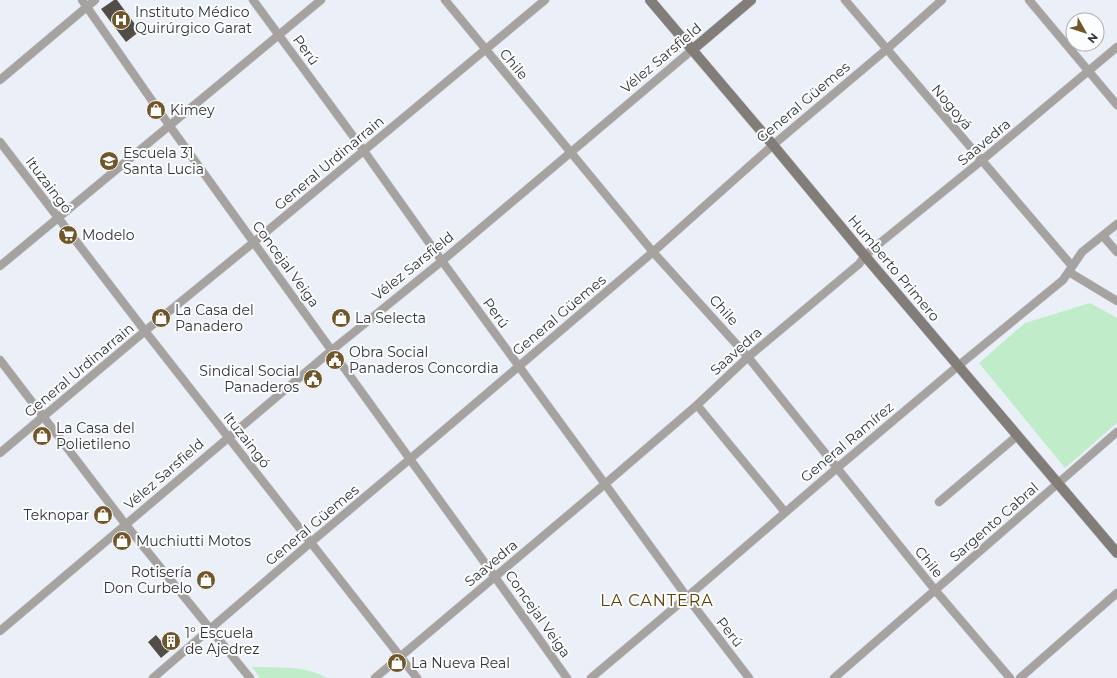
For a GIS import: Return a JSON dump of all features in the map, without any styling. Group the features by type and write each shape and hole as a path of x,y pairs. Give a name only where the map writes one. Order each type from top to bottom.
{"street":[{"path":"0,80 85,3 95,0"},
{"name":"Perú","path":"253,0 687,597 749,678"},
{"path":"0,266 321,0"},
{"name":"Chile","path":"445,0 653,252 748,356 935,590 1010,678"},
{"name":"General Urdinarrain","path":"0,453 545,0"},
{"name":"Humberto Primero","path":"650,0 1117,553"},
{"name":"Vélez Sarsfield","path":"0,631 332,350 442,261 751,0"},
{"name":"Nogoyá","path":"845,0 1070,269 1117,301"},
{"name":"General Güemes","path":"153,678 653,252 773,145 887,49 942,0"},
{"path":"1029,0 1117,105"},
{"name":"Concejal Veiga","path":"85,3 169,125 567,678"},
{"name":"Saavedra","path":"375,678 697,405 748,356 859,264 875,247 981,161 1117,47"},
{"name":"Ituzaingó","path":"0,142 145,331 417,678"},
{"name":"General Ramírez","path":"590,678 958,366 1063,280 1082,252 1117,224"},
{"path":"1103,236 1117,252"},
{"path":"0,360 126,525 250,678"},
{"path":"697,405 785,512"},
{"name":"Sargento Cabral","path":"834,678 1117,432"},
{"path":"939,502 1017,436"},
{"path":"1020,678 1117,592"}],"green space":[{"path":"1090,303 1117,318 1117,423 1065,468 979,363 1025,323"},
{"path":"252,667 281,667 300,669 327,678 260,678"}],"building":[{"name":"Instituto Médico Quirúrgico Garat","path":"114,0 117,0 140,31 126,42 101,9"},
{"path":"172,632 180,642 161,658 148,642 156,635 161,641"}],"place":[{"name":"Instituto Médico Quirúrgico Garat","path":"121,20"},
{"name":"Kimey","path":"156,110"},
{"name":"Escuela 31 Santa Lucia","path":"109,161"},
{"name":"Modelo","path":"68,235"},
{"name":"La Casa del Panadero","path":"161,318"},
{"name":"La Selecta","path":"341,318"},
{"name":"Obra Social Panaderos Concordia","path":"335,360"},
{"name":"Sindical Social Panaderos","path":"313,379"},
{"name":"La Casa del Polietileno","path":"42,436"},
{"name":"Teknopar","path":"103,515"},
{"name":"Muchiutti Motos","path":"122,541"},
{"name":"Rotisería Don Curbelo","path":"206,580"},
{"name":"1° Escuela de Ajedrez","path":"171,641"},
{"name":"La Nueva Real","path":"397,663"}],"district":[{"name":"LA CANTERA","path":"657,600"}]}
